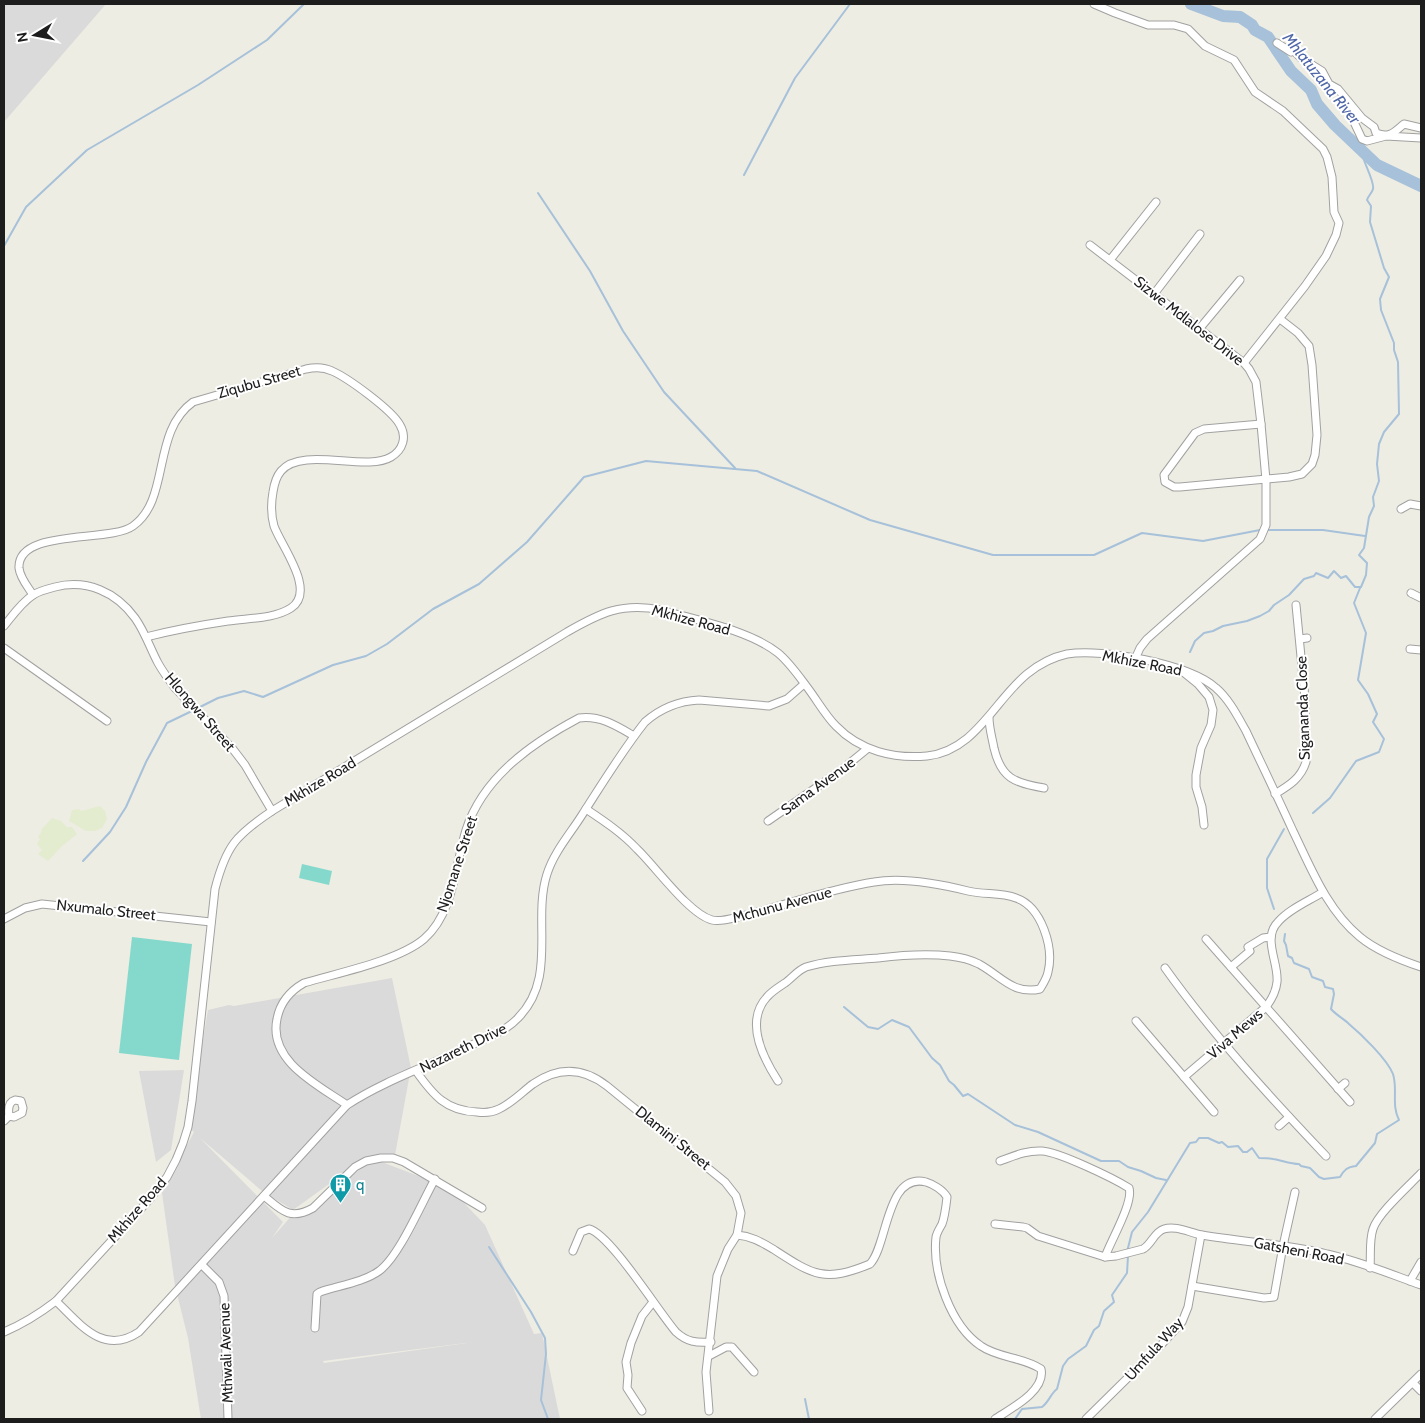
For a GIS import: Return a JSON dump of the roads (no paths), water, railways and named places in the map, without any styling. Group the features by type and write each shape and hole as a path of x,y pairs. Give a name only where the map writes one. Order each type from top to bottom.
{"street":[{"path":"1094,4 1144,24 1174,25 1188,29 1204,46 1234,60 1255,92 1283,111 1325,152 1332,177 1333,207 1338,223 1334,241 1305,286 1244,363"},
{"path":"1278,43 1291,52 1291,48 1293,49 1301,58 1322,71 1329,84 1338,89 1362,118 1374,126 1376,133 1386,136 1421,138"},
{"path":"1354,122 1362,139 1367,141 1396,132 1403,124 1421,128"},
{"path":"1110,260 1156,202"},
{"path":"1154,294 1200,234"},
{"name":"Sizwe Mdlalose Drive","path":"1090,246 1200,328 1249,368 1256,382 1262,424 1266,480 1266,525 1260,539 1147,639 1135,659"},
{"path":"1200,328 1240,280"},
{"path":"1262,424 1204,429 1195,433 1167,471 1164,479 1170,486 1180,487 1266,480 1302,474 1312,464 1317,446 1309,346 1280,319"},
{"name":"Ziqubu Street","path":"32,595 19,568 21,558 30,548 47,542 119,532 132,527 142,518 154,494 165,447 174,422 179,414 193,402 316,367 331,371 344,378 395,418 403,431 404,442 401,448 391,457 377,461 302,461 289,464 280,473 274,486 271,509 276,532 301,585 299,598 290,609 272,615 171,630 146,637"},
{"path":"1401,509 1410,504 1421,506"},
{"name":"Hlongwa Street","path":"4,626 32,595 74,584 103,591 122,602 136,619 163,671 175,688 232,748 245,765 272,811"},
{"path":"1411,593 1421,598"},
{"name":"Sigananda Close","path":"1276,794 1293,783 1304,770 1306,762 1304,639 1296,605"},
{"name":"Mkhize Road","path":"4,1332 20,1325 56,1301 149,1200 167,1177 176,1160 188,1127 215,889 228,849 254,823 272,811 567,632 590,619 625,607 661,610 746,635 764,644 784,658 836,726 851,739 867,749 890,755 929,756 947,750 966,739 989,717 1026,674 1056,657 1069,654 1092,653 1135,659 1180,669 1201,677 1217,688 1246,731 1323,892 1343,919 1360,937 1374,947 1421,967"},
{"path":"4,648 107,721"},
{"path":"1410,649 1421,650"},
{"path":"1180,669 1198,684 1209,697 1214,710 1201,748 1196,775 1196,787 1202,807 1204,825"},
{"name":"Nazareth Drive","path":"56,1301 93,1335 100,1339 127,1339 139,1332 347,1105 364,1094 444,1059 500,1031 517,1019 529,1004 540,978 542,900 547,874 552,861 634,736 648,719 656,712 687,700 769,706 787,699 804,684"},
{"name":"Njomane Street","path":"347,1105 294,1067 282,1053 278,1043 276,1026 278,1014 287,997 295,988 304,983 391,957 408,950 425,938 433,929 447,903 461,847 472,815 497,777 523,753 564,726 584,717 600,719 634,736"},
{"path":"989,717 997,761 1005,775 1020,783 1044,788"},
{"name":"Sama Avenue","path":"768,821 840,772 867,749"},
{"name":"Mchunu Avenue","path":"586,809 637,848 688,904 713,920 738,918 874,882 904,880 982,894 1015,897 1032,908 1044,930 1048,945 1048,974 1040,989 1022,991 978,964 953,956 937,954 904,954 825,963 803,968 766,997 761,1005 758,1016 756,1034 768,1065 778,1081"},
{"path":"1231,967 1250,951 1248,947 1253,942 1272,937 1274,926 1278,921 1323,892"},
{"name":"Nxumalo Street","path":"4,919 25,908 42,904 211,922"},
{"name":"Viva Mews","path":"1184,1077 1266,1007 1272,999 1277,981 1272,937"},
{"path":"1206,939 1350,1102"},
{"path":"1165,968 1224,1043 1326,1156"},
{"path":"1136,1021 1214,1112"},
{"name":"Dlamini Street","path":"416,1071 428,1088 446,1104 455,1109 481,1112 498,1110 533,1084 560,1073 578,1072 596,1078 708,1166 725,1182 736,1196 741,1213 737,1235 728,1249 717,1276 706,1382 709,1411"},
{"path":"1338,1089 1345,1082"},
{"path":"1279,1126 1289,1117"},
{"path":"995,1224 1028,1228 1038,1236 1104,1257 1131,1194 1129,1188 1103,1174 1045,1151 1023,1153 1000,1161"},
{"path":"264,1196 286,1213 299,1214 313,1208 356,1167 366,1161 393,1158 435,1179 482,1208"},
{"path":"1370,1268 1371,1238 1374,1226 1382,1214 1421,1173"},
{"path":"315,1328 316,1297 320,1292 372,1275 384,1267 395,1253 435,1179"},
{"path":"737,1235 759,1240 812,1272 822,1275 842,1274 870,1264 878,1253 884,1229 899,1191 911,1183 919,1181 927,1182 939,1189 947,1197 942,1224 936,1237 935,1253 942,1290 959,1323 980,1346 1021,1359 1041,1369 1041,1379 1024,1401 995,1419"},
{"path":"1192,1286 1274,1298 1295,1192"},
{"name":"Gatsheni Road","path":"1104,1257 1116,1256 1146,1248 1158,1232 1166,1228 1174,1228 1201,1235 1326,1254 1421,1285"},
{"path":"573,1250 581,1232 589,1229 598,1232 614,1250 666,1320 683,1338 696,1343 711,1342"},
{"name":"Umfula Way","path":"1086,1419 1178,1328 1188,1307 1201,1235"},
{"path":"1410,1281 1421,1262"},
{"name":"Mthwali Avenue","path":"202,1265 219,1282 224,1296 228,1419"},
{"path":"642,1411 628,1388 626,1362 631,1343 642,1316 653,1302"},
{"path":"709,1356 726,1347 732,1347 754,1372"},
{"path":"1374,1419 1421,1374"},
{"path":"1413,1383 1421,1391"}],"waterway":[{"path":"4,246 26,207 87,150 198,85 267,40 304,4"},
{"path":"744,175 795,78 850,4"},
{"name":"Mhlatuzana River","path":"1191,4 1223,16 1240,17 1252,25 1255,30 1268,37 1291,71 1311,90 1317,104 1335,125 1377,165 1421,186"},
{"path":"1190,652 1195,641 1204,633 1260,616 1289,595 1304,579 1314,576 1316,573 1328,578 1334,571 1341,578 1346,576 1355,587 1361,587 1366,575 1367,563 1359,555 1364,548 1369,517 1374,506 1373,497 1379,481 1377,464 1379,444 1384,432 1399,414 1398,362 1394,343 1381,310 1380,299 1389,277 1384,268 1370,222 1371,206 1367,200 1373,185 1361,149"},
{"path":"538,193 590,271 623,331 664,392 735,468"},
{"path":"198,708 218,698 244,691 263,697 333,665 366,656 387,644 433,609 479,584 527,542 584,477 646,461 757,471 870,520 993,555 1094,555 1142,533 1203,541 1260,530"},
{"path":"1268,530 1323,530 1365,536"},
{"path":"1313,813 1330,798 1356,761 1379,752 1384,739 1373,722 1377,714 1368,694 1358,680 1366,633 1354,603 1360,588"},
{"path":"83,861 110,832 126,807 146,762 167,723 194,710"},
{"path":"1274,909 1267,888 1267,859 1284,829"},
{"path":"1127,1252 1132,1232 1148,1212 1190,1143 1196,1142 1199,1138 1208,1138 1219,1143 1222,1142 1228,1147 1238,1146 1243,1152 1247,1152 1252,1148 1259,1158 1270,1158 1299,1164 1310,1168 1319,1177 1324,1179 1340,1177 1346,1169 1356,1166 1375,1143 1377,1134 1399,1120 1395,1108 1393,1074 1390,1068 1367,1040 1331,1009 1333,989 1325,987 1323,981 1312,977 1309,969 1294,963 1292,958 1288,956 1284,941 1285,934"},
{"path":"844,1007 868,1027 878,1029 892,1020 909,1027 932,1058 940,1065 949,1081 963,1096 968,1094 1015,1125 1038,1132 1101,1161 1119,1161 1128,1167 1166,1180"},
{"path":"489,1247 531,1312 545,1338 546,1354 541,1400 548,1419"},
{"path":"1015,1419 1022,1409 1042,1407 1057,1389 1063,1366 1068,1359 1086,1346 1094,1330 1099,1326 1104,1311 1114,1302 1112,1295 1127,1273 1128,1256"},
{"path":"805,1399 809,1419"}],"place":[{"name":"q","path":"340,1204"}]}
